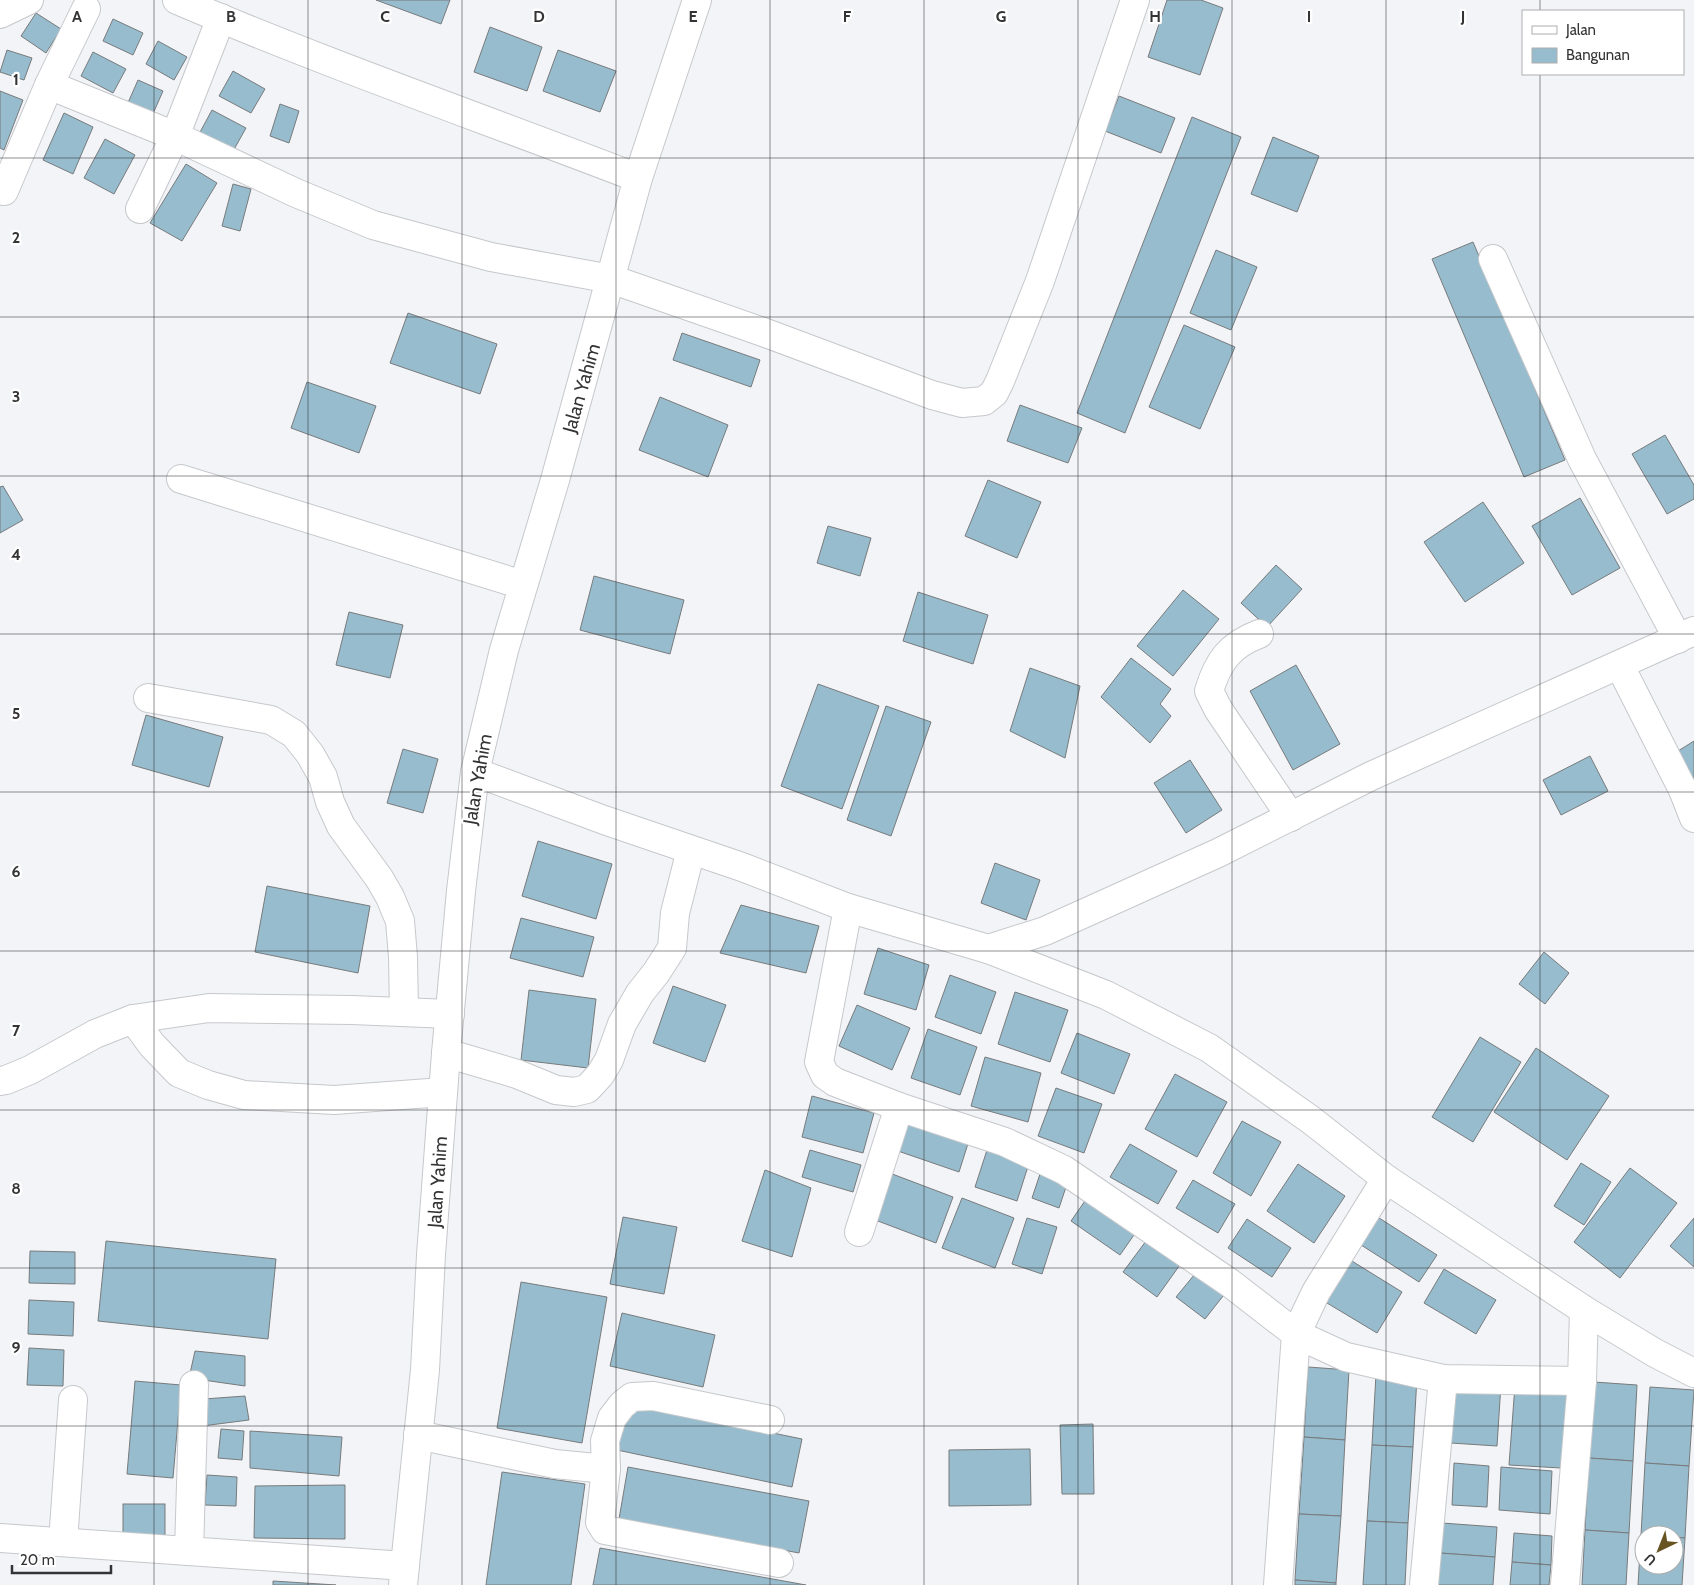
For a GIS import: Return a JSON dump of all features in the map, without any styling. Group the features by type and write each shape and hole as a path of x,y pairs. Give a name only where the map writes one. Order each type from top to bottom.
{"street":[{"path":"0,14 29,0"},
{"path":"177,0 373,79 638,178"},
{"name":"Jalan Yahim","path":"404,1575 424,1370 446,1053 461,891 475,772 504,650 611,279 638,178 697,0"},
{"path":"49,85 175,136 296,193 373,225 491,257 611,279 772,335 932,395 962,403 984,401 994,393 1000,381 1040,281 1135,0"},
{"path":"4,191 49,85 86,9"},
{"path":"140,209 175,136 221,18"},
{"path":"988,949 1046,931 1218,853 1371,776 1686,635 1582,459 1493,259"},
{"path":"181,479 524,585"},
{"path":"1259,634 1234,646 1222,660 1209,691 1218,709 1291,817"},
{"path":"1620,666 1683,790 1694,818"},
{"path":"148,698 271,720 294,734 310,754 323,776 330,802 341,826 379,878 390,897 400,921 404,957 404,1012"},
{"path":"475,772 848,908 988,949 1106,995 1209,1048 1311,1120 1386,1179 1584,1310 1655,1353 1694,1373"},
{"path":"446,1053 517,1074 556,1090 574,1092 586,1089 600,1075 609,1060 622,1024 672,948 675,913 690,850"},
{"path":"848,908 819,1062 825,1075 835,1082 899,1107 1005,1142 1064,1170 1230,1283 1296,1334 1346,1357 1443,1379 1582,1381"},
{"path":"0,1081 30,1070 95,1034 133,1019 209,1008 450,1014"},
{"path":"133,1019 152,1045 180,1072 208,1085 244,1095 334,1100 443,1092"},
{"path":"859,1232 899,1107"},
{"path":"1278,1585 1296,1334 1316,1292 1386,1179"},
{"path":"1565,1585 1582,1381 1584,1310"},
{"path":"1424,1585 1443,1379"},
{"path":"189,1551 194,1384"},
{"path":"770,1420 653,1396 632,1397 622,1405 612,1418 605,1441 606,1469 600,1522 605,1530 779,1563"},
{"path":"63,1542 73,1400"},
{"path":"418,1435 555,1464 606,1469"},
{"path":"0,1538 189,1551 404,1575"}],"building":[{"path":"376,0 450,0 441,24"},
{"path":"1167,0 1201,0 1223,8 1200,75 1148,57"},
{"path":"36,13 61,29 46,53 21,36"},
{"path":"113,19 143,33 133,55 103,41"},
{"path":"490,27 542,47 527,91 474,72"},
{"path":"158,41 187,57 174,80 146,64"},
{"path":"7,50 32,58 24,80 0,72"},
{"path":"558,50 616,71 600,112 543,91"},
{"path":"93,52 126,69 113,93 81,76"},
{"path":"233,71 265,89 251,113 219,96"},
{"path":"138,80 163,91 152,116 127,105"},
{"path":"0,91 23,100 4,150 0,148"},
{"path":"1119,96 1175,118 1161,153 1105,131"},
{"path":"280,104 299,111 289,143 270,136"},
{"path":"212,110 246,128 232,153 199,134"},
{"path":"64,113 93,127 73,174 43,160"},
{"path":"1192,117 1241,137 1125,433 1077,413"},
{"path":"1273,137 1319,156 1297,212 1251,194"},
{"path":"105,139 135,155 114,194 84,178"},
{"path":"186,164 217,183 182,241 150,223"},
{"path":"233,184 251,189 240,231 222,226"},
{"path":"1473,242 1565,460 1524,477 1432,259"},
{"path":"1216,250 1257,267 1231,330 1190,313"},
{"path":"408,313 497,344 480,394 390,363"},
{"path":"1184,325 1235,347 1200,429 1149,407"},
{"path":"682,333 760,360 751,387 673,360"},
{"path":"307,382 376,406 359,453 291,428"},
{"path":"660,397 728,425 708,477 639,450"},
{"path":"1020,405 1082,428 1068,463 1007,441"},
{"path":"1665,435 1694,485 1694,499 1667,514 1632,454"},
{"path":"988,480 1041,502 1017,558 965,536"},
{"path":"3,486 23,520 0,533 0,487"},
{"path":"1580,498 1620,568 1572,595 1532,526"},
{"path":"1483,502 1524,563 1465,602 1424,542"},
{"path":"828,526 871,538 860,576 817,563"},
{"path":"1276,565 1302,589 1267,627 1241,603"},
{"path":"594,576 684,600 670,654 580,630"},
{"path":"1183,590 1219,619 1173,676 1137,646"},
{"path":"918,592 988,615 973,664 903,641"},
{"path":"349,612 403,625 390,678 336,665"},
{"path":"1131,658 1171,689 1160,704 1171,716 1150,743 1101,697"},
{"path":"1296,665 1340,744 1293,770 1250,691"},
{"path":"1030,668 1080,686 1065,758 1010,731"},
{"path":"818,684 879,706 842,809 781,786"},
{"path":"886,706 931,722 891,836 847,820"},
{"path":"146,715 223,737 209,787 132,765"},
{"path":"1694,741 1694,784 1678,751"},
{"path":"403,749 438,759 423,813 387,803"},
{"path":"1590,756 1608,791 1561,815 1543,780"},
{"path":"1190,760 1222,810 1186,833 1154,783"},
{"path":"538,841 612,864 596,919 522,896"},
{"path":"995,863 1040,880 1026,920 981,903"},
{"path":"267,886 370,906 358,973 255,952"},
{"path":"741,905 819,926 806,973 720,953"},
{"path":"521,918 594,937 583,977 510,958"},
{"path":"878,948 929,965 916,1010 864,994"},
{"path":"1544,952 1569,973 1545,1004 1519,984"},
{"path":"950,975 996,992 981,1034 935,1017"},
{"path":"673,986 726,1005 705,1062 653,1043"},
{"path":"529,990 596,999 588,1068 521,1060"},
{"path":"1015,992 1068,1010 1050,1062 998,1044"},
{"path":"857,1005 910,1028 892,1070 839,1046"},
{"path":"928,1029 977,1047 960,1095 911,1078"},
{"path":"1077,1033 1130,1054 1114,1094 1061,1073"},
{"path":"1480,1037 1521,1062 1473,1142 1432,1117"},
{"path":"1536,1048 1609,1096 1567,1160 1494,1112"},
{"path":"985,1057 1041,1073 1028,1122 971,1106"},
{"path":"1175,1074 1227,1102 1197,1157 1145,1129"},
{"path":"1056,1088 1102,1104 1084,1153 1038,1136"},
{"path":"812,1096 874,1113 863,1153 802,1137"},
{"path":"910,1113 971,1134 959,1172 898,1151"},
{"path":"1242,1121 1281,1142 1251,1196 1213,1173"},
{"path":"1130,1144 1177,1171 1158,1204 1110,1177"},
{"path":"988,1147 1030,1160 1017,1201 975,1187"},
{"path":"810,1150 861,1165 853,1192 802,1177"},
{"path":"1581,1163 1611,1182 1584,1225 1554,1206"},
{"path":"1298,1164 1345,1196 1314,1243 1267,1211"},
{"path":"1630,1168 1677,1203 1620,1278 1574,1242"},
{"path":"765,1170 811,1188 792,1257 742,1241"},
{"path":"887,1172 953,1197 936,1243 870,1218"},
{"path":"1040,1174 1067,1184 1059,1208 1032,1198"},
{"path":"1193,1180 1235,1204 1218,1233 1176,1208"},
{"path":"962,1198 1014,1218 995,1268 942,1248"},
{"path":"1087,1198 1136,1232 1120,1255 1071,1221"},
{"path":"1376,1216 1437,1255 1419,1282 1358,1243"},
{"path":"623,1217 677,1227 664,1294 610,1284"},
{"path":"1027,1218 1057,1227 1042,1274 1012,1264"},
{"path":"1694,1218 1694,1267 1670,1246"},
{"path":"1247,1219 1291,1248 1272,1277 1228,1248"},
{"path":"1149,1237 1182,1262 1157,1297 1123,1272"},
{"path":"106,1241 276,1259 268,1339 98,1321"},
{"path":"30,1251 75,1252 75,1284 29,1283"},
{"path":"1347,1258 1402,1292 1377,1333 1322,1300"},
{"path":"1199,1269 1227,1291 1205,1319 1176,1297"},
{"path":"1444,1269 1496,1300 1476,1334 1424,1303"},
{"path":"521,1282 607,1297 582,1443 497,1428"},
{"path":"29,1300 74,1302 73,1336 28,1334"},
{"path":"622,1313 715,1335 703,1387 610,1366"},
{"path":"29,1348 64,1350 63,1386 27,1385"},
{"path":"195,1351 245,1356 245,1386 189,1378"},
{"path":"1308,1367 1349,1370 1345,1440 1304,1437"},
{"path":"1376,1374 1417,1377 1413,1447 1372,1445"},
{"path":"1456,1380 1501,1384 1497,1446 1451,1443"},
{"path":"135,1381 181,1385 173,1478 127,1474"},
{"path":"1594,1382 1637,1385 1633,1461 1589,1458"},
{"path":"1515,1385 1567,1389 1561,1468 1509,1465"},
{"path":"1650,1387 1694,1390 1689,1466 1645,1463"},
{"path":"245,1396 249,1420 202,1426 204,1399"},
{"path":"627,1403 802,1439 792,1487 617,1450"},
{"path":"1093,1424 1094,1494 1062,1494 1060,1425"},
{"path":"221,1429 244,1431 242,1460 218,1458"},
{"path":"250,1431 342,1437 339,1476 250,1468"},
{"path":"1304,1437 1345,1440 1341,1516 1299,1514"},
{"path":"1372,1445 1413,1447 1408,1523 1367,1521"},
{"path":"1030,1449 1031,1505 949,1506 949,1450"},
{"path":"1589,1458 1633,1461 1629,1533 1585,1530"},
{"path":"1454,1463 1489,1466 1487,1507 1452,1505"},
{"path":"1645,1463 1689,1466 1685,1538 1684,1525 1642,1525"},
{"path":"628,1467 809,1501 799,1553 619,1519"},
{"path":"1501,1467 1552,1471 1550,1514 1499,1510"},
{"path":"502,1472 585,1484 571,1585 486,1585"},
{"path":"207,1475 237,1477 236,1506 205,1505"},
{"path":"345,1485 345,1539 254,1538 255,1486"},
{"path":"123,1504 165,1504 165,1535 123,1535"},
{"path":"1299,1514 1341,1516 1336,1583 1295,1580"},
{"path":"1367,1521 1408,1523 1405,1585 1363,1585"},
{"path":"1442,1523 1497,1527 1495,1557 1440,1553"},
{"path":"1585,1530 1629,1533 1626,1585 1582,1585"},
{"path":"1514,1533 1552,1536 1551,1565 1512,1562"},
{"path":"600,1548 806,1585 593,1585"},
{"path":"1440,1553 1495,1557 1493,1585 1438,1585"},
{"path":"1512,1562 1551,1565 1549,1585 1510,1585"},
{"path":"1639,1575 1683,1575 1682,1585 1638,1585"},
{"path":"1295,1580 1336,1583 1336,1585 1295,1585"},
{"path":"273,1581 336,1585 273,1585"}]}
